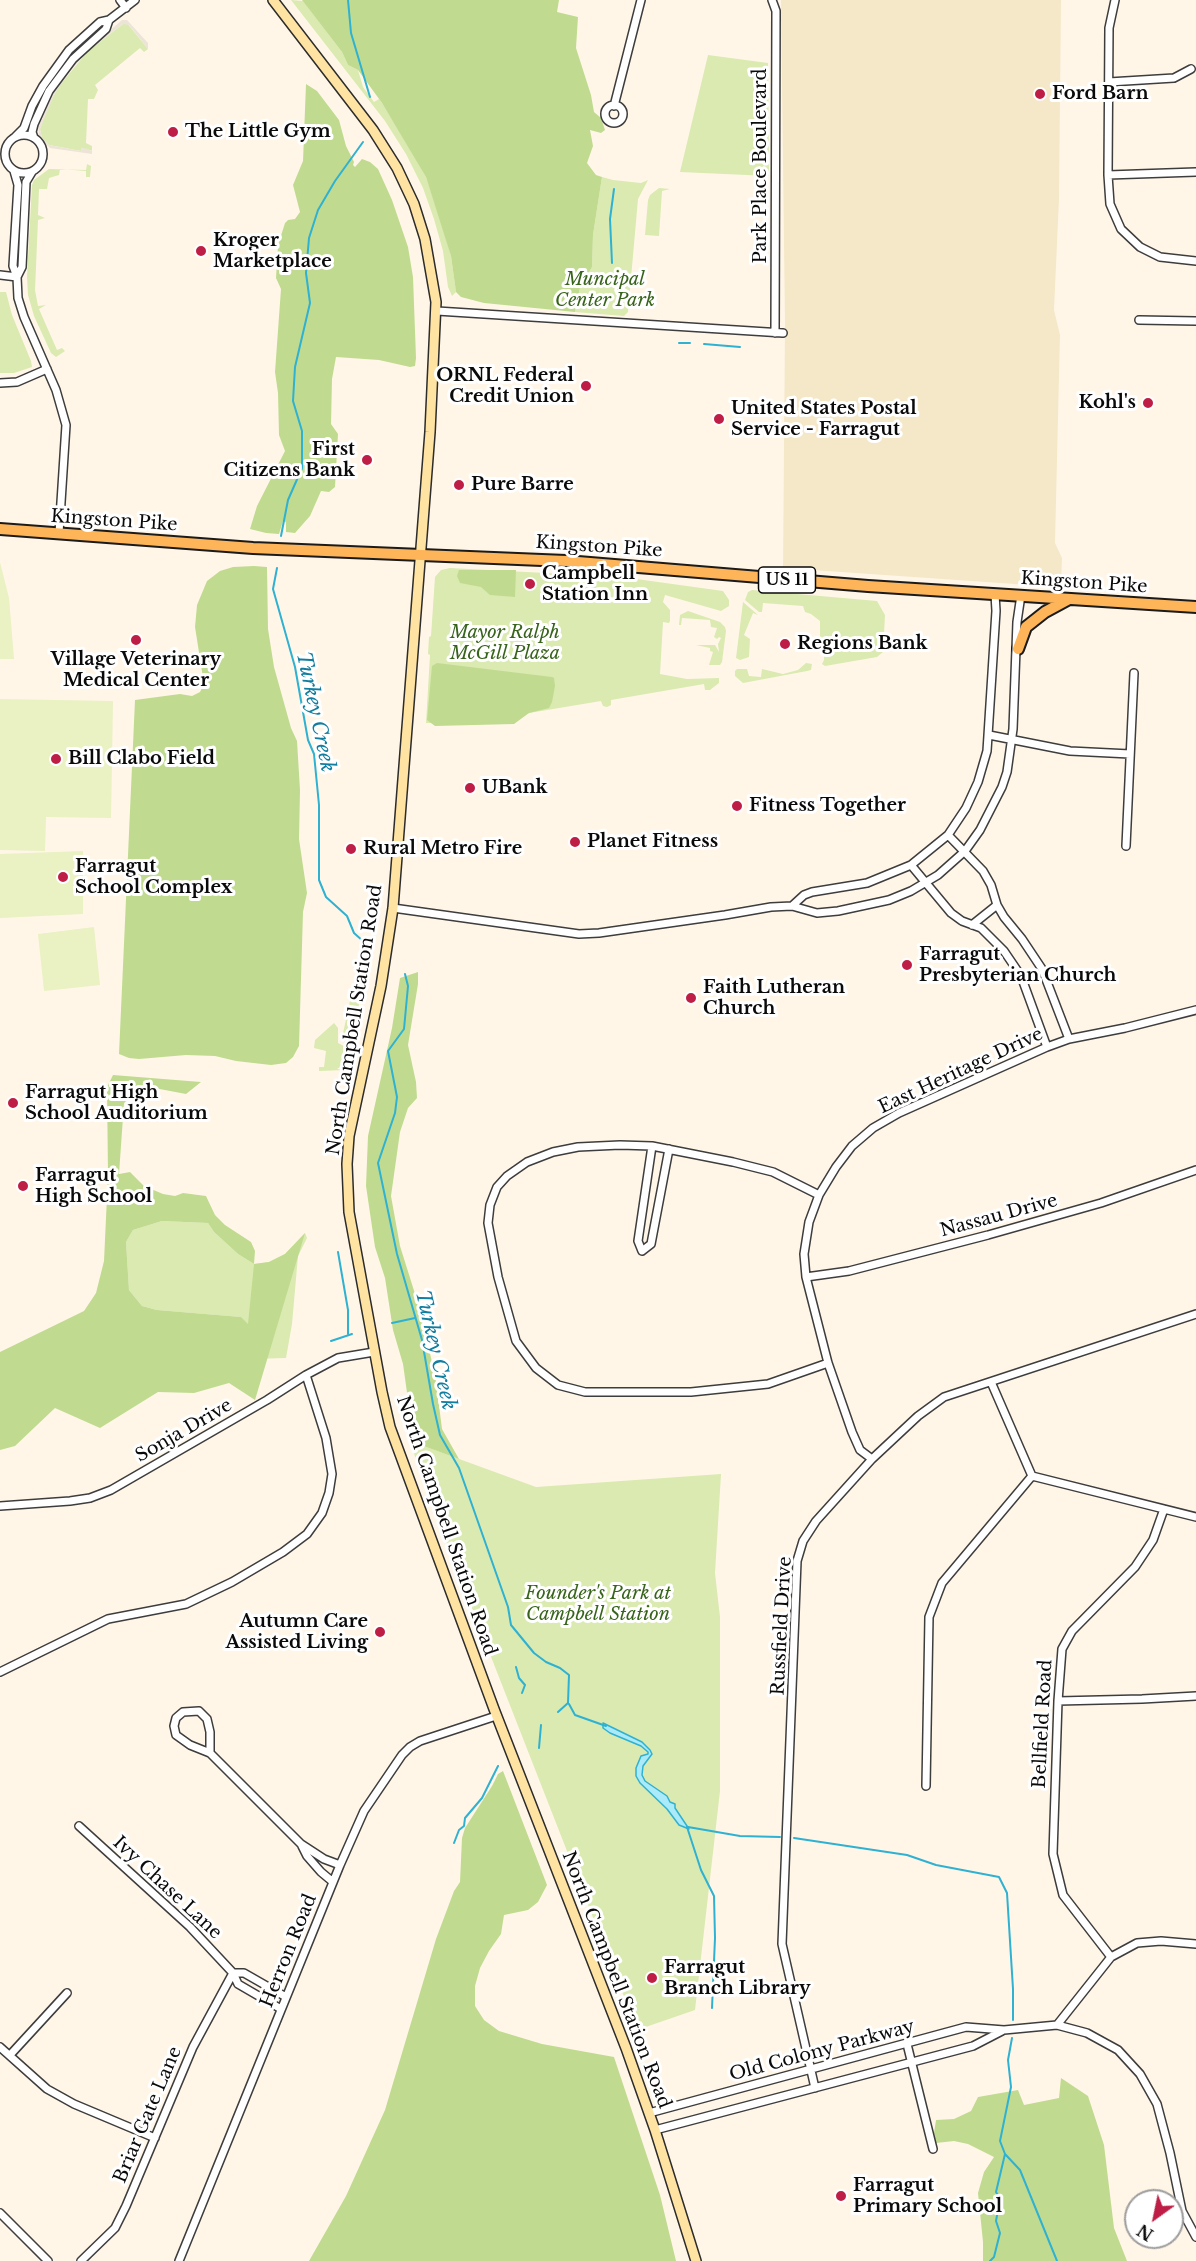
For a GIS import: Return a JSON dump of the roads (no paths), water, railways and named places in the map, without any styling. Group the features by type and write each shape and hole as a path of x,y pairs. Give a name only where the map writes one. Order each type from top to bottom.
{"main road":[{"name":"North Campbell Station Road","path":"273,0 373,130 397,168 414,204 425,239 436,311 393,908 381,986 349,1136 347,1164 349,1212 374,1352 390,1427 496,1716 594,1962 655,2130 696,2261"},
{"name":"Kingston Pike","path":"0,530 253,548 572,561 792,580 1196,607"},
{"path":"1018,649 1026,627 1045,612 1069,599"}],"street":[{"path":"120,0 126,8"},
{"path":"32,172 24,174 14,171 8,165 5,152 10,141 24,128 32,106 62,58 100,22 109,20 135,0"},
{"path":"614,106 641,0"},
{"name":"Park Place Boulevard","path":"436,311 779,333 776,11 772,0"},
{"path":"1115,0 1109,28 1108,175 1110,204 1116,221 1132,242 1160,257 1196,261"},
{"path":"17,277 22,267 26,182 39,166 44,155 32,132 35,120 49,91 73,59 106,29 109,20"},
{"path":"1109,82 1174,78 1191,69"},
{"path":"15,137 22,135 34,138"},
{"path":"14,171 18,185 13,266 17,277 18,298 56,390 66,425 59,533"},
{"path":"1108,175 1196,172"},
{"path":"0,275 17,277"},
{"path":"1139,320 1196,321"},
{"path":"0,383 16,382 47,369"},
{"path":"792,906 804,895 867,883 911,865 948,835 966,808 985,760 989,735 996,611 994,594"},
{"path":"393,908 579,934 609,932 771,907 792,906 818,913 856,909 889,900 925,884 964,851 980,830 1002,787 1012,740 1018,649 1017,622 1021,595"},
{"path":"1126,846 1134,673"},
{"path":"989,735 1070,751 1130,754"},
{"path":"948,835 983,871 992,885 998,905 1042,969 1069,1039"},
{"path":"911,865 951,913 990,935 1004,951 1021,976 1047,1047"},
{"path":"972,925 998,905"},
{"name":"East Heritage Drive","path":"872,1459 860,1450 828,1363 806,1277 804,1254 809,1222 819,1195 836,1167 852,1146 873,1128 899,1113 1047,1047 1069,1039 1196,1010"},
{"path":"819,1195 773,1172 669,1149 652,1146 588,1146 553,1152 527,1162 507,1176 497,1187 490,1205 488,1223 498,1277 516,1341 536,1368 558,1385 585,1392 691,1392 768,1384 828,1363"},
{"path":"652,1146 638,1241 642,1251 651,1244 669,1149"},
{"name":"Nassau Drive","path":"806,1277 849,1271 988,1235 1101,1203 1196,1170"},
{"name":"Russfield Drive","path":"815,2088 782,1944 797,1561 803,1541 816,1521 872,1459 918,1416 944,1397 1196,1314"},
{"name":"Sonja Drive","path":"0,1506 70,1501 90,1498 111,1490 338,1358 374,1352"},
{"path":"0,1672 108,1619 186,1604 232,1582 283,1552 307,1534 322,1513 329,1493 332,1474 326,1438 306,1375"},
{"path":"990,1382 1032,1476"},
{"path":"1032,1476 1196,1517"},
{"path":"927,1786 929,1617 942,1583 1032,1476"},
{"name":"Bellfield Road","path":"1111,1957 1062,1895 1053,1854 1062,1649 1072,1631 1135,1567 1153,1540 1164,1509"},
{"path":"1058,1701 1142,1700 1196,1696"},
{"path":"210,1753 210,1732 207,1719 199,1711 183,1712 176,1718 174,1726 176,1735 190,1745 210,1753 301,1844 324,1859 340,1865"},
{"name":"Herron Road","path":"179,2261 364,1811 402,1755 410,1747 496,1716"},
{"name":"Ivy Chase Lane","path":"79,1826 190,1927 233,1973 238,1984 281,2009"},
{"path":"301,1844 314,1864 333,1882"},
{"path":"1196,1944 1161,1941 1137,1943 1111,1957 1057,2025 1087,2033 1119,2050 1140,2074 1157,2104 1182,2211 1196,2237"},
{"name":"Ivy Chase Lane","path":"233,1973 244,1974 286,1997"},
{"name":"Briar Gate Lane","path":"81,2261 115,2228 193,2047 233,1973"},
{"path":"10,2055 67,1993"},
{"name":"Old Colony Parkway","path":"649,2113 966,2027 1004,2030 1057,2025"},
{"name":"Old Colony Parkway","path":"655,2130 973,2046 1004,2030"},
{"path":"907,2044 933,2149"},
{"path":"0,2047 47,2088 74,2104 154,2138"},
{"path":"0,2213 48,2261"}],"water":[{"path":"603,1723 642,1742 650,1750 652,1754 643,1766 642,1775 645,1781 675,1804 675,1808 689,1829 679,1825 636,1776 636,1768 641,1756 648,1752 641,1746 610,1733 603,1728"}],"waterway":[{"name":"Turkey Creek","path":"348,0 351,33 370,97"},
{"name":"Turkey Creek","path":"281,536 288,500 302,468 302,431 293,401 295,367 310,303 306,273 309,238 318,210 335,181 363,142"},
{"path":"612,263 610,219 614,189"},
{"path":"679,343 690,343"},
{"path":"704,344 740,347"},
{"name":"Turkey Creek","path":"277,568 273,589 295,667 308,740 314,754 319,805 319,880 326,897 347,916 354,933 373,950"},
{"name":"Turkey Creek","path":"405,974 408,986 404,1029 388,1051 397,1097 395,1113 378,1163 397,1254 422,1340 440,1435 459,1468 508,1607 511,1625 534,1653 569,1675 568,1703 558,1712"},
{"path":"331,1151 336,1105"},
{"path":"338,1252 348,1310 348,1334"},
{"path":"392,1323 415,1318"},
{"path":"331,1341 352,1334"},
{"path":"516,1667 519,1678 525,1685 522,1693"},
{"name":"Turkey Creek","path":"569,1704 575,1715 606,1726"},
{"name":"Turkey Creek","path":"539,1748 541,1725"},
{"name":"Turkey Creek","path":"454,1843 459,1830 464,1826 465,1818 482,1798 498,1766"},
{"name":"Turkey Creek","path":"687,1827 701,1870 714,1896 712,2008"},
{"path":"688,1827 740,1836 780,1837"},
{"path":"794,1838 907,1855 936,1865 999,1877 1007,1893 1013,2020"},
{"path":"1012,2038 1008,2060 1011,2087 1000,2141 1005,2154 1020,2170 1057,2261"},
{"path":"990,2261 994,2257 1000,2233 996,2221 1000,2199 996,2192 1005,2154"}],"place":[{"name":"Ford Barn","path":"1040,94"},
{"name":"The Little Gym","path":"173,132"},
{"name":"Kroger Marketplace","path":"201,251"},
{"name":"ORNL Federal Credit Union","path":"586,386"},
{"name":"Kohl's","path":"1148,403"},
{"name":"United States Postal Service - Farragut","path":"719,419"},
{"name":"First Citizens Bank","path":"367,460"},
{"name":"Pure Barre","path":"459,485"},
{"name":"Campbell Station Inn","path":"530,584"},
{"name":"Village Veterinary Medical Center","path":"136,640"},
{"name":"Regions Bank","path":"785,644"},
{"name":"Bill Clabo Field","path":"56,759"},
{"name":"UBank","path":"470,788"},
{"name":"Fitness Together","path":"737,806"},
{"name":"Planet Fitness","path":"575,842"},
{"name":"Rural Metro Fire","path":"351,849"},
{"name":"Farragut School Complex","path":"63,877"},
{"name":"Farragut Presbyterian Church","path":"907,965"},
{"name":"Faith Lutheran Church","path":"691,998"},
{"name":"Farragut High School Auditorium","path":"13,1103"},
{"name":"Farragut High School","path":"23,1186"},
{"name":"Autumn Care Assisted Living","path":"380,1632"},
{"name":"Farragut Branch Library","path":"652,1978"},
{"name":"Farragut Primary School","path":"841,2196"}],"park label":[{"name":"Muncipal Center Park","path":"605,290"},
{"name":"Mayor Ralph McGill Plaza","path":"505,643"},
{"name":"Founder's Park at Campbell Station","path":"598,1604"}]}
